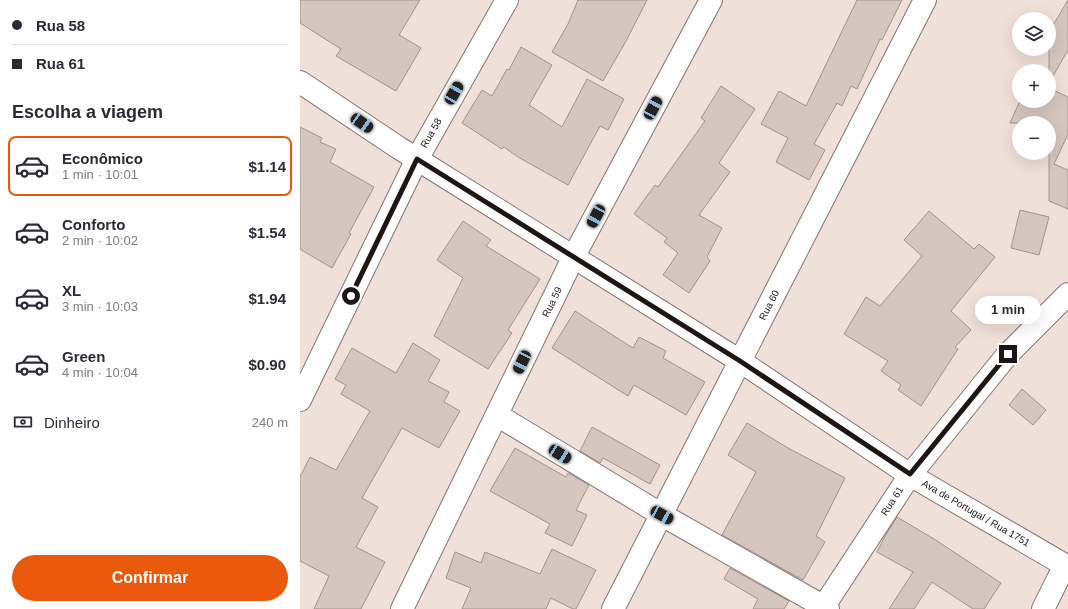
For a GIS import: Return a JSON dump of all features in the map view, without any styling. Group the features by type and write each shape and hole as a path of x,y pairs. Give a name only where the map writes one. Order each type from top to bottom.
{"street":[{"name":"Rua 58","path":"300,400 417,159 507,0"},
{"name":"Rua 59","path":"402,609 574,256 711,0"},
{"name":"Rua 60","path":"613,609 925,0"},
{"name":"Ava de Portugal / Rua 1751","path":"300,82 417,159 740,361 910,474 1066,566"},
{"name":"Rua 61","path":"824,608 910,474 1008,354 1068,294"},
{"path":"497,415 662,515 824,608"},
{"path":"1042,609 1066,566"}],"building":[{"path":"300,0 420,0 399,35 421,48 396,91 336,56 341,49 300,23"},
{"path":"578,0 647,0 603,81 552,52 568,24"},
{"path":"857,0 902,0 882,40 880,39 857,89 851,86 842,106 837,103 814,144 825,150 809,180 776,162 788,138 761,124 779,91 806,106"},
{"path":"1068,0 1068,50 1056,71 1056,64 1049,64 1049,56 1056,56 1056,20"},
{"path":"521,47 552,65 529,105 562,127 587,79 624,99 608,130 600,126 568,185 518,157 504,147 502,149 462,123 482,90 492,96 507,69 509,70"},
{"path":"721,86 755,109 719,163 730,172 699,215 722,228 707,257 710,261 689,293 663,275 678,253 664,242 667,238 634,214 655,185 658,187 705,121 701,118"},
{"path":"1056,91 1068,97 1068,134 1056,160 1056,116 1013,116 1017,108 1056,108"},
{"path":"300,127 322,138 320,142 336,149 330,162 374,187 349,233 351,234 332,268 300,249"},
{"path":"1049,160 1056,160 1054,164 1068,170 1068,209 1049,201"},
{"path":"1020,210 1049,217 1039,255 1011,248"},
{"path":"929,211 974,249 979,244 995,257 951,311 971,330 955,347 958,349 921,406 898,390 901,385 881,371 888,361 844,334 866,297 880,306 922,256 904,240"},
{"path":"463,221 491,240 486,246 540,279 508,330 512,333 488,369 434,336 463,278 437,260"},
{"path":"575,311 633,348 639,337 666,351 663,358 705,382 686,415 634,385 628,396 552,348"},
{"path":"413,343 440,360 428,381 449,392 444,402 460,411 439,448 402,428 362,498 378,507 356,547 385,562 361,609 314,609 329,576 300,561 300,477 310,457 336,470 370,411 341,394 346,385 335,379 352,348 396,373"},
{"path":"1022,389 1046,410 1033,425 1009,405"},
{"path":"747,423 788,448 845,478 816,536 825,542 803,580 722,535 756,472 728,455"},
{"path":"592,427 660,465 650,484 603,458 600,463 580,451"},
{"path":"515,448 566,477 568,473 589,485 576,510 587,515 572,546 545,533 550,524 490,491"},
{"path":"897,517 934,539 1001,583 984,609 973,609 932,582 914,609 889,609 913,572 877,552"},
{"path":"552,549 596,570 576,609 573,609 551,598 546,609 462,609 471,588 446,578 455,552 481,563 485,552 540,574"},
{"path":"730,568 789,601 784,609 753,609 758,599 724,579"}],"route":[{"path":"351,296 417,159 740,361 910,474 1008,354"}]}
